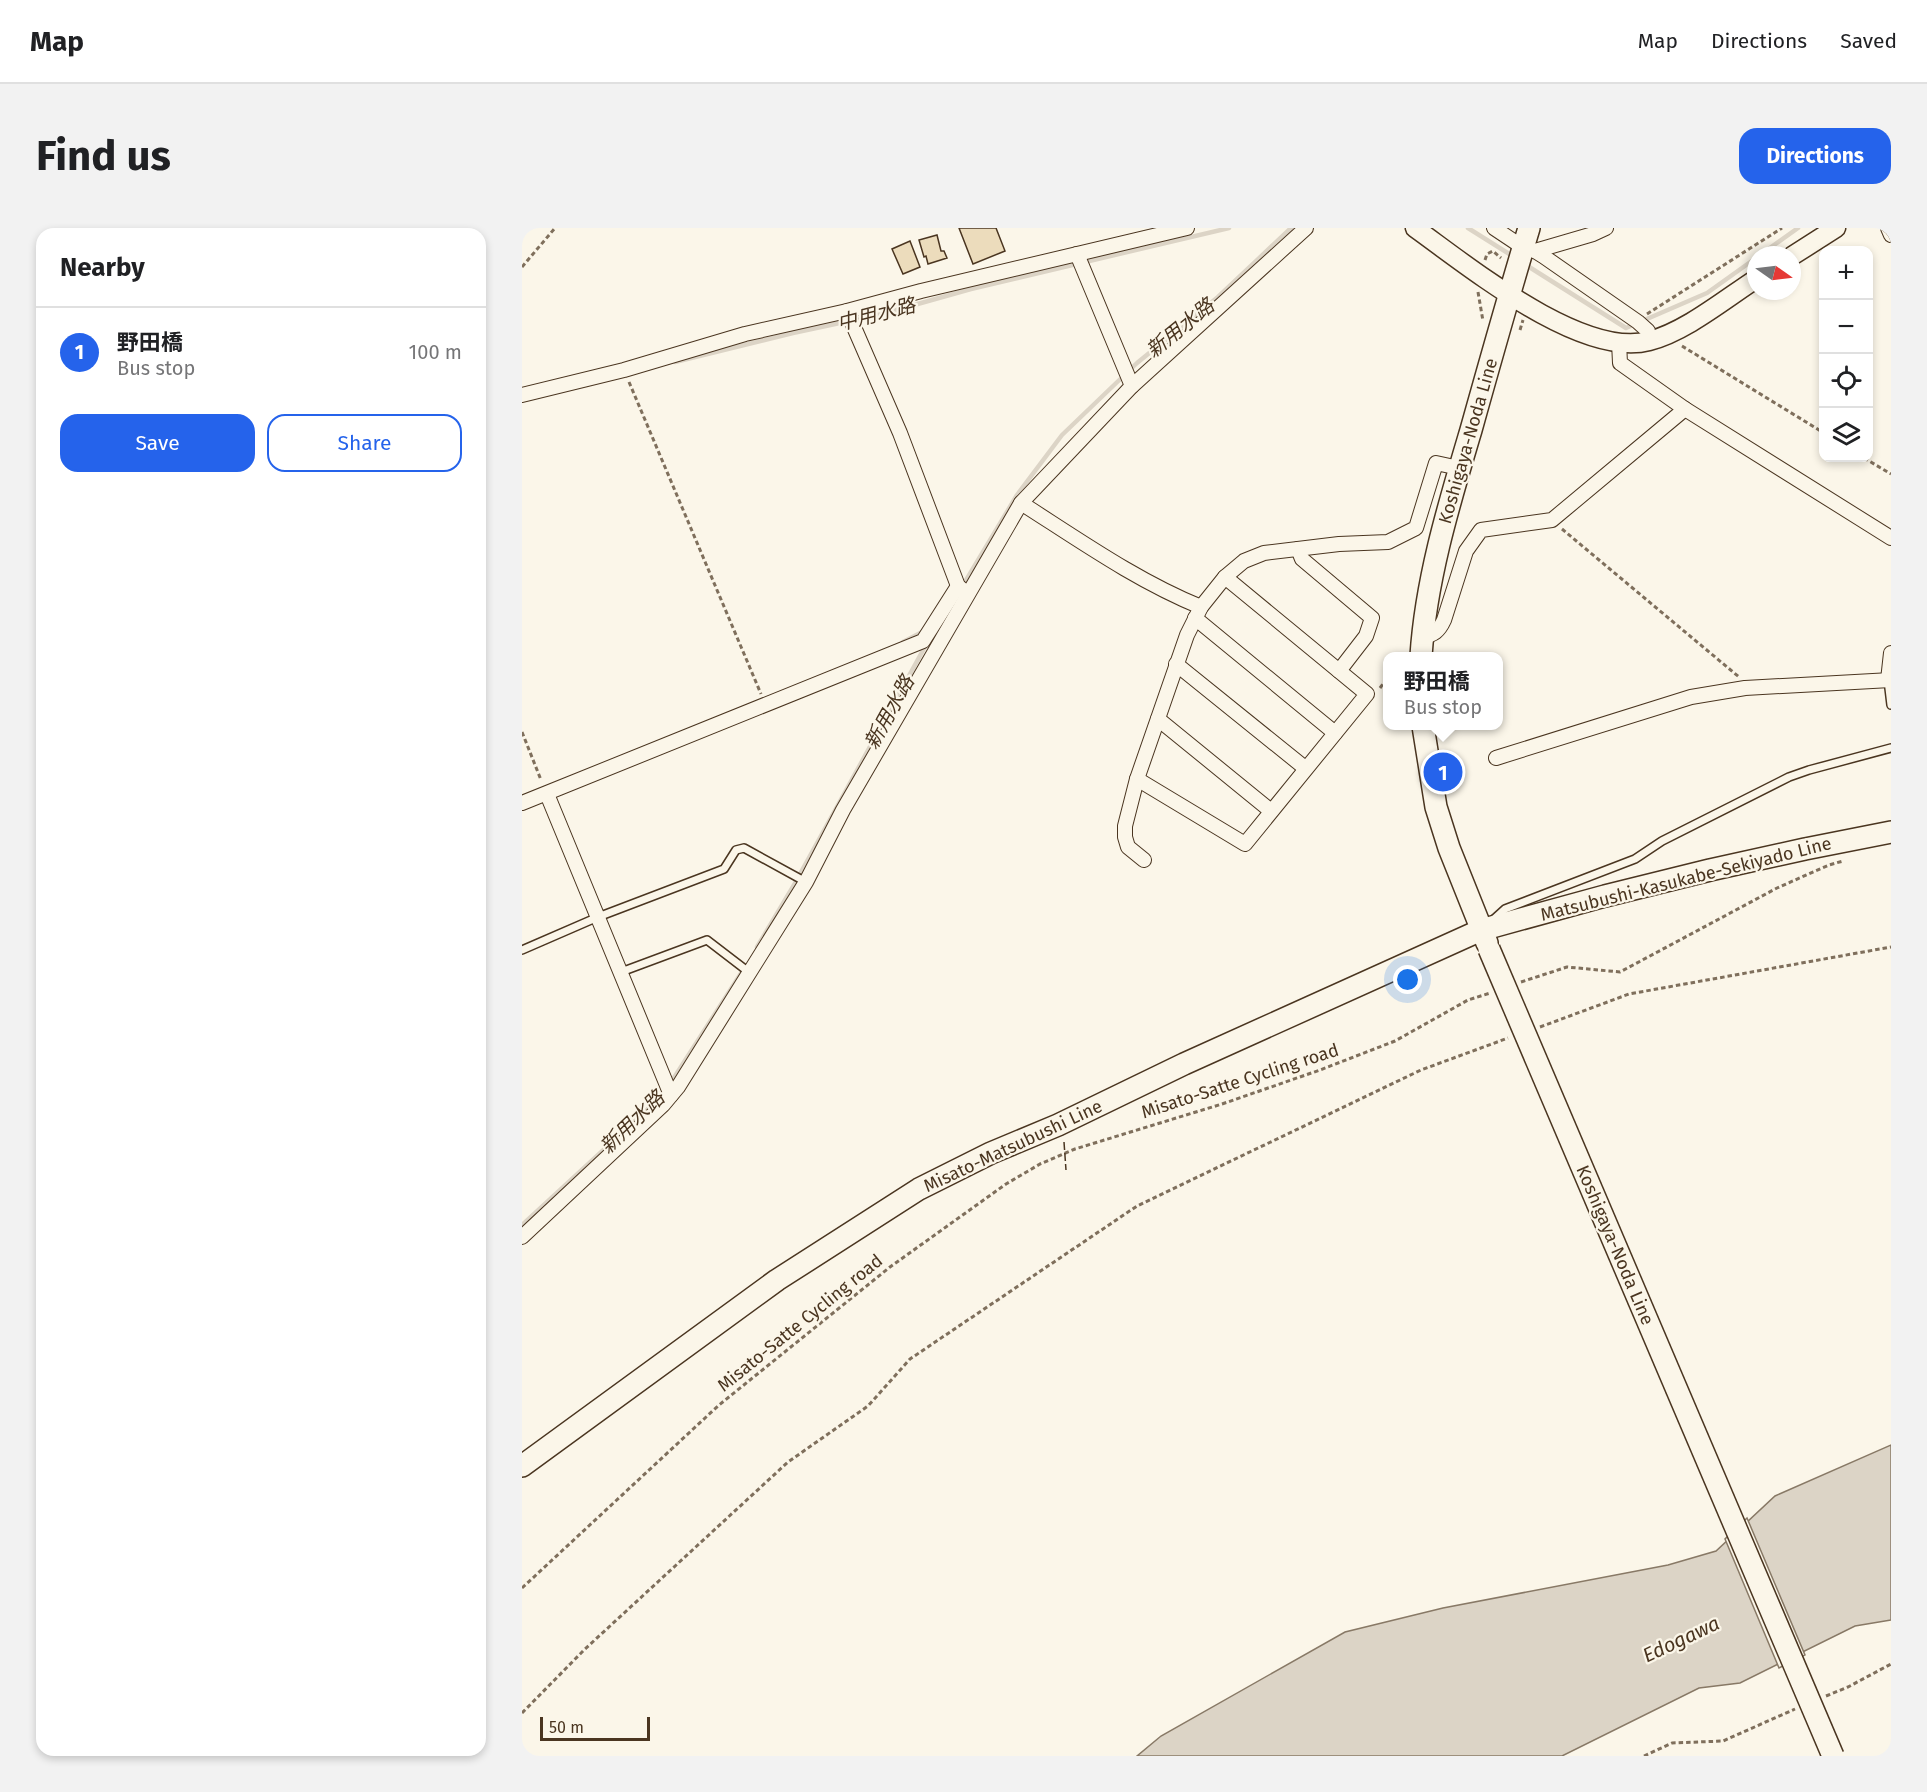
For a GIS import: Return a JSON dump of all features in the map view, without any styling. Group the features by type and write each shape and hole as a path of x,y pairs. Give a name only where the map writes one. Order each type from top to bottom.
{"main road":[{"name":"Koshigaya-Noda Line","path":"1422,647 1428,598 1460,468 1510,295 1529,242"},
{"name":"Koshigaya-Noda Line","path":"1424,730 1436,807 1449,849 1485,940 1833,1756"},
{"name":"Matsubushi-Kasukabe-Sekiyado Line","path":"1485,940 1605,896 1805,849 1891,832"},
{"name":"Misato-Matsubushi Line","path":"522,1467 777,1280 919,1189 991,1153 1090,1111 1184,1064 1485,940"}],"street":[{"path":"522,394 624,370 746,334 1187,228"},
{"path":"522,803 923,641 963,590 1021,503 1132,386 1306,228"},
{"path":"1415,228 1510,295 1544,315 1574,330 1619,342 1647,342 1666,336 1747,285"},
{"path":"1494,228 1529,242 1638,322 1648,331 1647,342"},
{"path":"1529,242 1584,237 1606,228"},
{"path":"1801,250 1836,228"},
{"path":"1888,228 1891,235"},
{"path":"1077,254 1132,386"},
{"path":"847,311 900,433 963,590"},
{"path":"1619,342 1620,363 1685,409 1891,538"},
{"path":"1422,647 1439,630 1466,551 1481,530 1552,520 1685,409"},
{"path":"1144,860 1128,846 1125,837 1125,826 1137,779 1176,664 1198,613 1224,577 1244,561 1264,553 1339,544 1388,542 1416,528 1436,463 1460,468"},
{"path":"1021,503 1091,548 1183,600 1335,733"},
{"path":"1298,549 1302,559 1372,618 1366,636 1339,671"},
{"path":"1137,779 1245,844 1367,694 1224,577"},
{"path":"522,1237 671,1095 806,882 963,590"},
{"path":"1496,758 1691,697 1745,688 1889,680 1891,653"},
{"path":"1176,664 1305,768"},
{"path":"1158,719 1271,811"},
{"path":"547,794 671,1095"}],"lane":[{"path":"1889,680 1891,705"},
{"path":"1485,940 1505,909 1635,859 1662,841 1789,777 1891,748"},
{"path":"522,951 598,917 724,870 736,850 744,848 806,882"},
{"path":"621,972 707,940 750,973"}],"path":[{"path":"522,267 555,228"},
{"path":"1638,322 1650,311 1782,228"},
{"path":"1666,336 1819,430"},
{"path":"624,370 766,704"},
{"path":"1871,462 1891,474"},
{"path":"1552,520 1731,668"},
{"path":"1374,695 1383,683"},
{"path":"522,732 547,794"},
{"path":"1521,982 1567,967 1620,972 1777,888 1829,865"},
{"path":"1531,1030 1629,994 1891,946"},
{"name":"Misato-Satte Cycling road","path":"522,1588 719,1405 890,1267 1006,1184 1040,1164 1075,1149 1244,1096 1395,1041 1468,1000 1500,989"},
{"path":"522,1713 585,1649 788,1462 868,1406 910,1359 1137,1206 1421,1070 1509,1038"},
{"path":"1821,1698 1848,1687 1891,1664"},
{"path":"1644,1756 1672,1743 1723,1742 1800,1707"}],"water":[{"name":"Edogawa","path":"1891,1445 1891,1620 1855,1626 1740,1683 1699,1688 1562,1756 1137,1756 1161,1736 1345,1632 1443,1608 1668,1565 1716,1551 1775,1496"}],"pier":[{"path":"1747,1518 1805,1655 1779,1668 1725,1539"}],"building":[{"path":"959,228 996,228 1005,251 973,264"},
{"path":"937,235 941,251 944,251 947,258 928,264 919,240"},
{"path":"910,241 920,267 903,274 892,249"}],"waterway":[{"name":"中用水路","path":"675,362 882,314 971,289 1229,228"},
{"name":"新用水路","path":"962,587 1017,495 1062,435 1137,363 1218,297 1291,228"},
{"path":"1468,228 1514,257"},
{"path":"1773,246 1798,228"},
{"path":"1526,265 1626,328 1707,293 1747,264"},
{"path":"903,642 924,631"},
{"name":"新用水路","path":"757,947 794,885 927,643"},
{"name":"新用水路","path":"670,1084 745,967"},
{"name":"新用水路","path":"522,1225 662,1096"}],"fence":[{"path":"1064,1142 1066,1170"}],"place":[{"name":"野田橋","path":"1443,772"}]}
